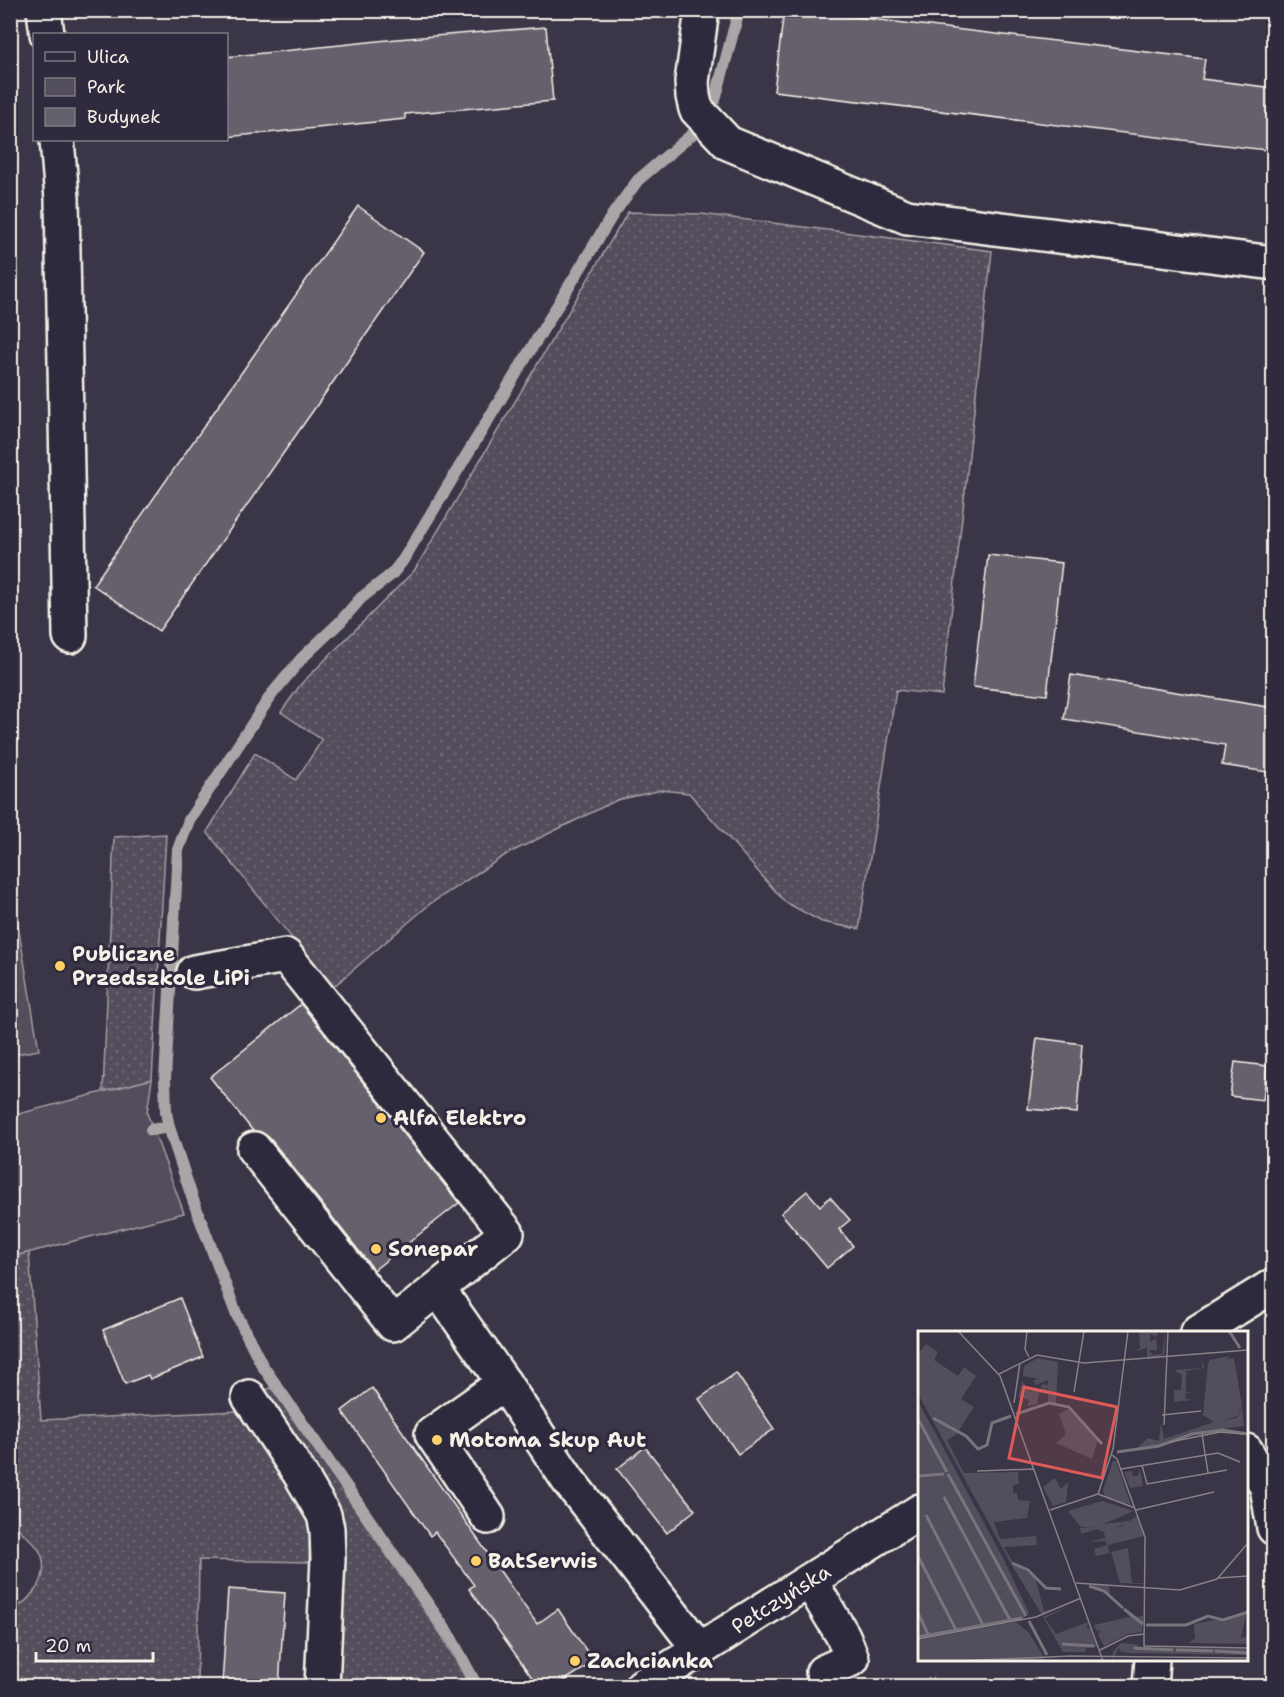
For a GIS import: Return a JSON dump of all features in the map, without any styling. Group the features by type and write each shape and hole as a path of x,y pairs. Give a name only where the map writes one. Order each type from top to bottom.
{"main road":[{"path":"44,10 47,33"},
{"path":"702,10 692,82 707,120 728,143 907,217 1274,263"},
{"path":"57,141 62,198 70,636"},
{"path":"194,972 286,956 507,1233 393,1324 254,1149"},
{"path":"1200,1331 1274,1285"},
{"path":"438,1289 568,1480 700,1650"},
{"path":"488,1517 432,1434 504,1383"},
{"path":"249,1397 324,1515 328,1558 322,1686"},
{"path":"1248,1454 1267,1487 1274,1528"},
{"name":"Pełczyńska","path":"642,1686 918,1512"},
{"path":"810,1581 843,1636 852,1659 823,1672 828,1686"},
{"path":"1150,1686 1152,1661"}],"green space":[{"path":"628,212 701,214 992,251 942,695 896,690 859,929 822,922 785,902 689,793 662,790 617,800 507,854 431,903 332,988 207,832 255,753 296,780 322,740 281,712 301,684 414,571"},
{"path":"166,834 152,1079 103,1092 114,837"},
{"path":"16,913 39,1050 11,1055 10,914"},
{"path":"152,1079 147,1113 184,1213 11,1257 11,1116"},
{"path":"29,1252 41,1420 240,1411 306,1513 310,1530 309,1562 199,1560 197,1686 11,1686 10,1605 14,1608 26,1601 38,1586 43,1573 41,1553 18,1528 10,1513 11,1257"},
{"path":"274,1386 442,1636 470,1686 335,1686 340,1566 264,1391"}],"building":[{"path":"784,10 1205,59 1202,79 1274,88 1274,151 774,91"},
{"path":"546,27 553,101 405,114 405,119 228,137 228,57 397,39"},
{"path":"358,206 424,252 159,631 93,585"},
{"path":"988,555 1062,563 1047,695 973,687"},
{"path":"1071,675 1274,708 1274,773 1222,765 1225,745 1064,719"},
{"path":"301,1004 459,1203 374,1270 269,1137 261,1132 253,1131 210,1077"},
{"path":"1037,1038 1082,1044 1077,1113 1028,1109"},
{"path":"1235,1062 1267,1066 1263,1100 1230,1096"},
{"path":"807,1191 820,1206 830,1197 850,1220 839,1229 853,1246 827,1268 781,1213"},
{"path":"180,1298 203,1357 150,1379 148,1375 125,1384 103,1330"},
{"path":"736,1373 774,1429 738,1454 699,1399"},
{"path":"372,1388 537,1624 558,1609 594,1662 556,1686 538,1686 469,1589 474,1585 435,1532 430,1536 342,1411"},
{"path":"645,1447 695,1510 667,1533 617,1469"},
{"path":"228,1589 285,1593 279,1686 222,1686"}],"waterway":[{"path":"715,100 739,10"},
{"path":"477,1686 450,1636 262,1365 236,1313 193,1200 166,1112 165,1079 178,850 189,820 272,694 302,658 340,622 361,598 392,574 403,560 613,214 638,180 696,131"},
{"path":"151,1130 169,1127"}],"place":[{"name":"Publiczne Przedszkole LiPi","path":"60,966"},
{"name":"Alfa Elektro","path":"381,1118"},
{"name":"Sonepar","path":"376,1249"},
{"name":"Motoma Skup Aut","path":"437,1440"},
{"name":"BatSerwis","path":"476,1561"},
{"name":"Zachcianka","path":"575,1661"}]}
